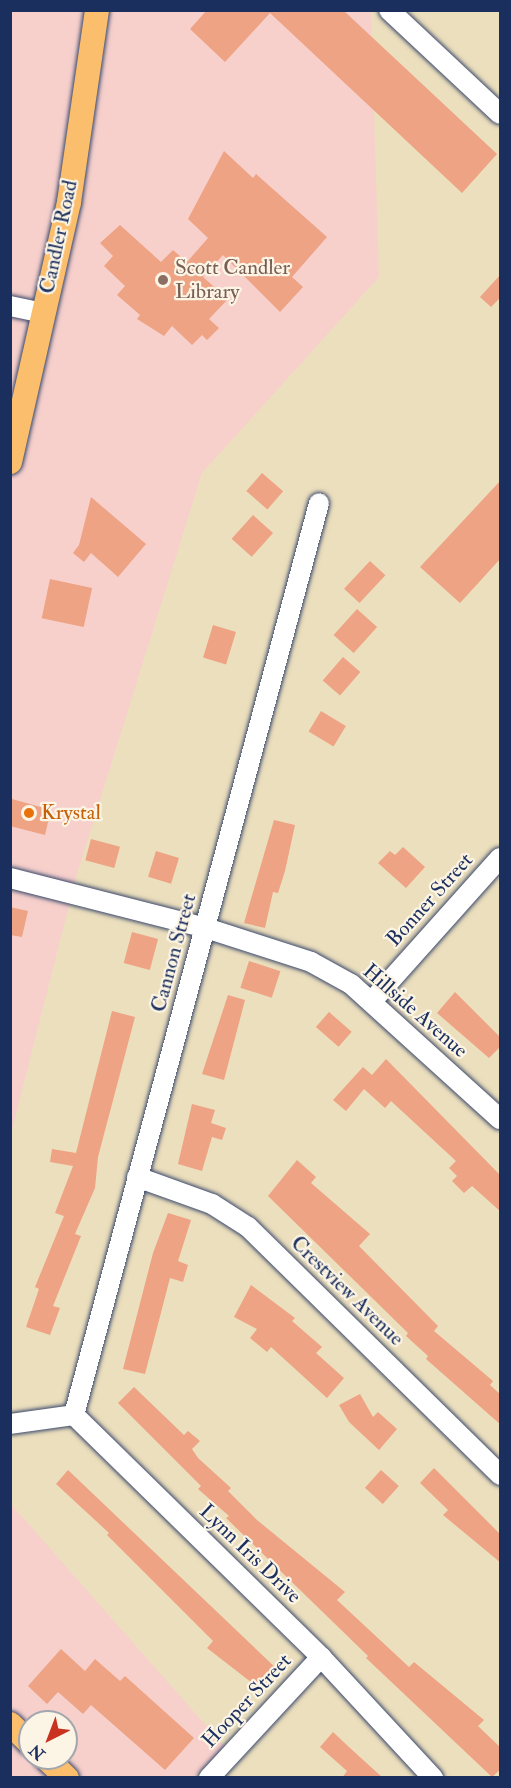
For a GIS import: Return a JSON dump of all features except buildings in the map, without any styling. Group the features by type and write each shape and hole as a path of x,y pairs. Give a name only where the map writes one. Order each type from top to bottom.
{"main road":[{"name":"Candler Road","path":"10,462 69,202 97,10"}],"street":[{"path":"389,10 501,114"},
{"path":"10,306 43,313"},
{"name":"Cannon Street","path":"74,1415 319,503"},
{"name":"Bonner Street","path":"372,1001 501,858"},
{"name":"Hillside Avenue","path":"10,879 206,928 311,962 351,984 372,1001 501,1119"},
{"name":"Crestview Avenue","path":"137,1177 213,1204 248,1227 501,1475"},
{"path":"10,1424 74,1415"},
{"name":"Lynn Iris Drive","path":"74,1415 321,1657 433,1778"},
{"name":"Hooper Street","path":"209,1778 321,1657"}],"shaded area":[{"path":"11,11 371,11 379,277 202,473 77,874 11,1134"},
{"path":"10,1503 225,1747 194,1777 11,1777"}],"place":[{"name":"Scott Candler Library","path":"163,280"},
{"name":"Krystal","path":"29,813"}]}
